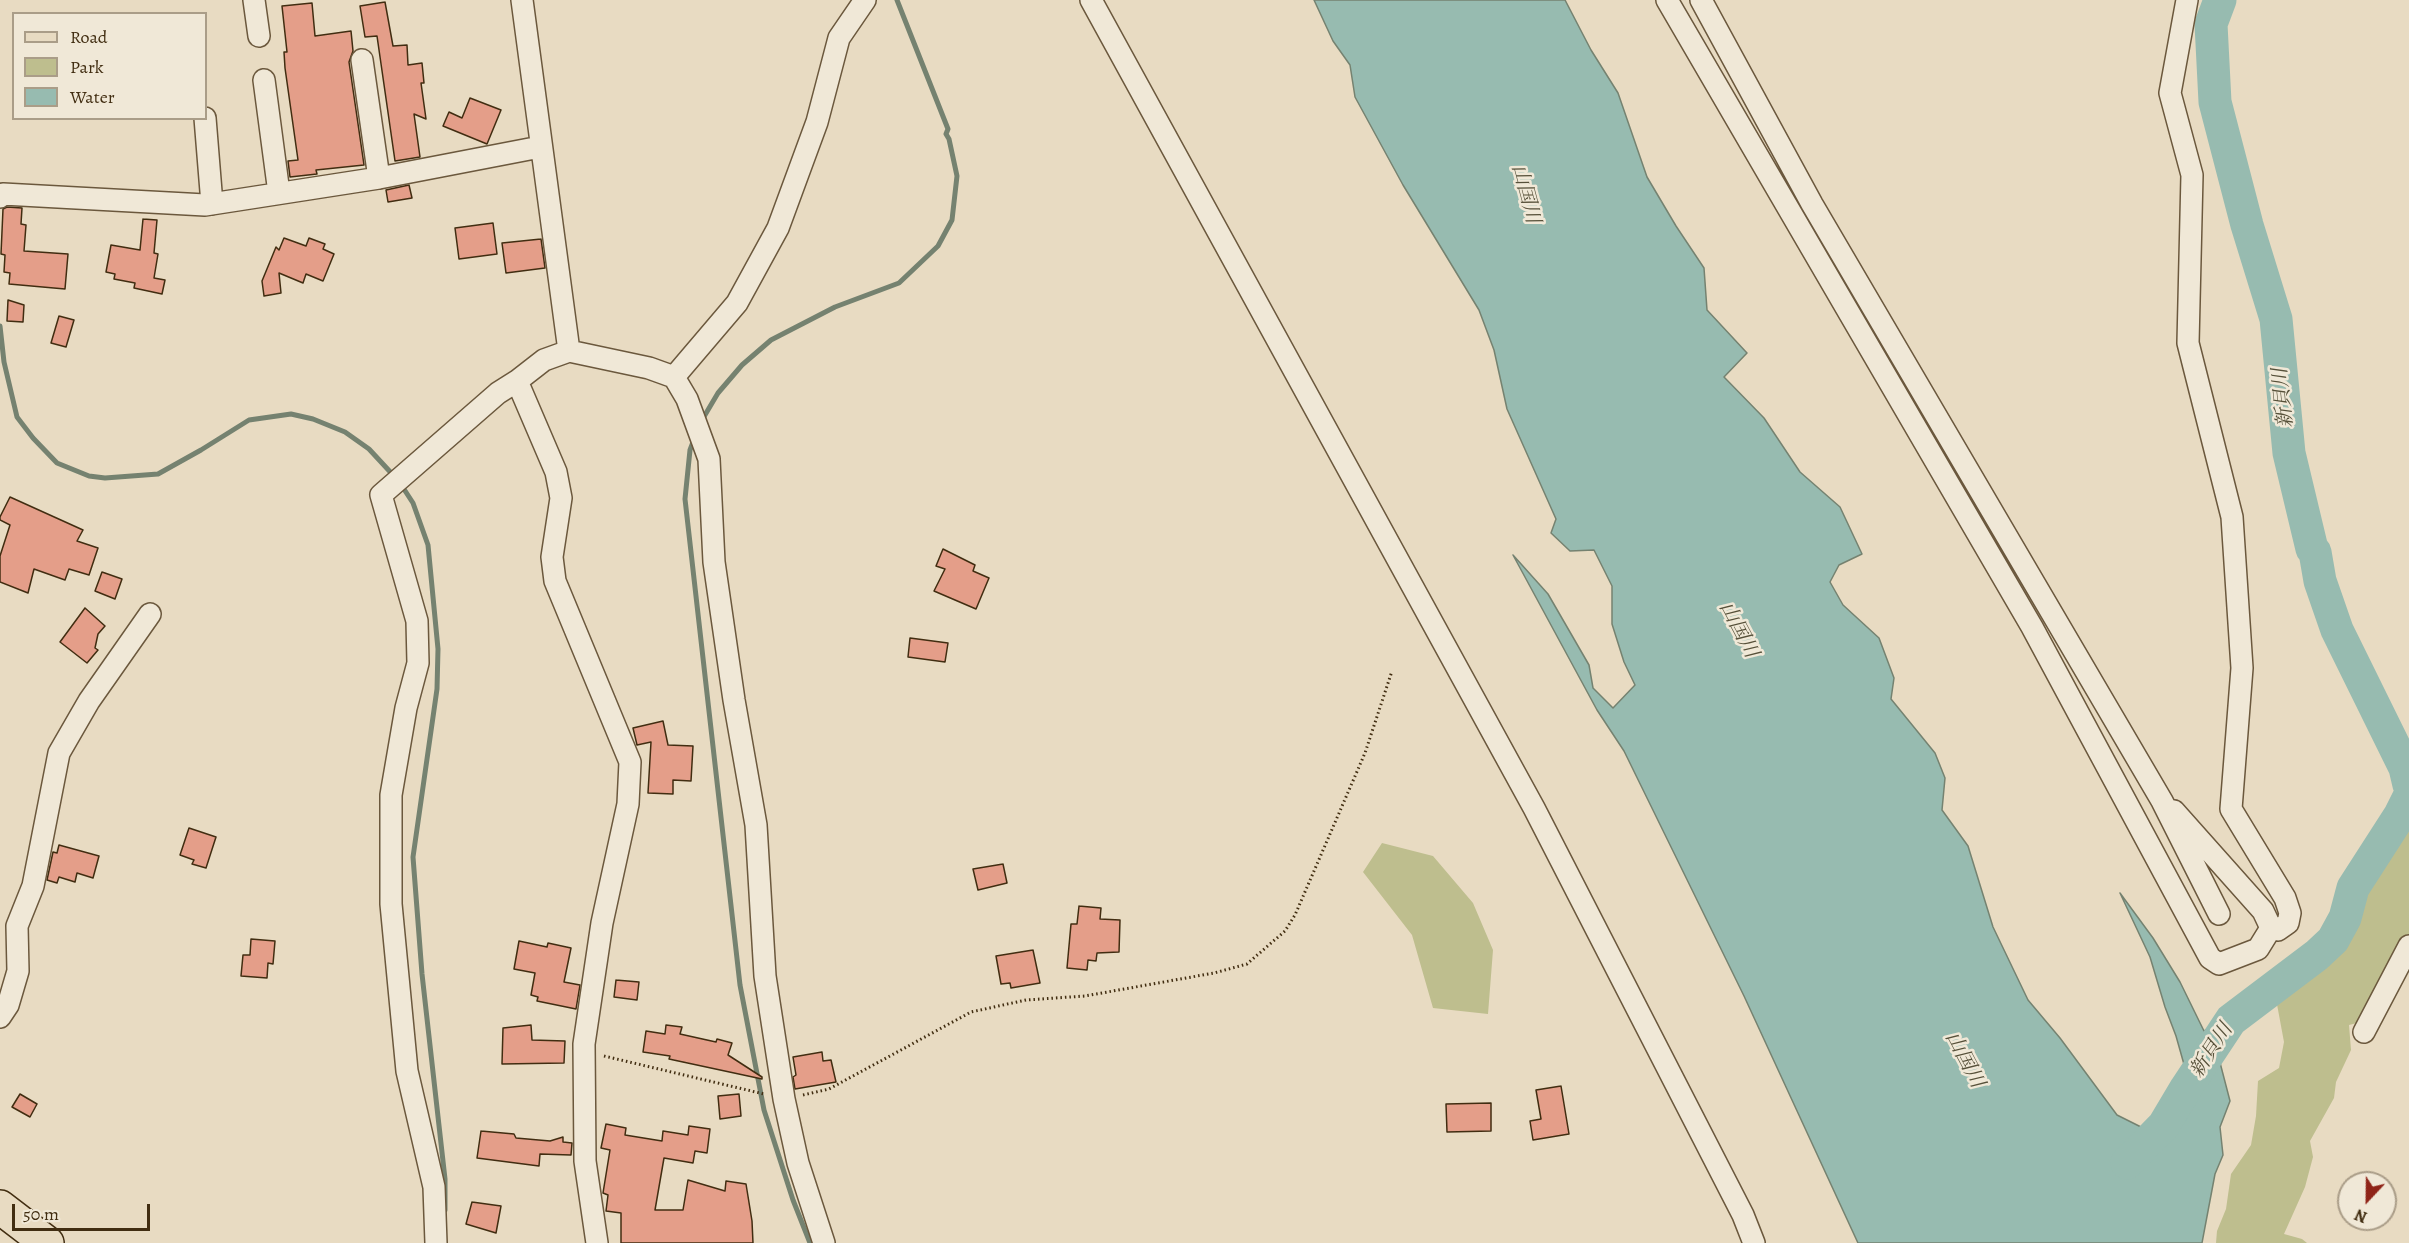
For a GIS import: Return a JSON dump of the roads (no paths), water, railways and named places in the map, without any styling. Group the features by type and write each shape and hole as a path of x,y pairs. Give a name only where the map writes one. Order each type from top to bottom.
{"main road":[{"path":"0,1207 47,1243"}],"street":[{"path":"254,0 259,36"},
{"path":"522,0 569,351"},
{"path":"674,377 737,303 778,228 817,122 839,38 865,0"},
{"path":"1091,0 1534,808 1743,1215 1754,1243"},
{"path":"1667,0 2032,627 2210,958 2219,964 2258,949 2271,928"},
{"path":"1701,0 1812,204 2162,801 2219,914"},
{"path":"2162,801 2182,818 2263,911 2271,928 2278,930 2288,923 2290,914 2285,898 2231,809 2242,668 2232,517 2188,343 2192,175 2170,93 2187,0"},
{"path":"362,60 379,178"},
{"path":"264,80 279,194"},
{"path":"206,120 212,204"},
{"path":"0,197 3,194 102,201 212,204 379,178 540,147"},
{"path":"436,1243 434,1187 407,1071 391,904 391,795 406,708 418,663 417,621 381,495 498,393 544,360 569,351 649,368 674,377 687,399 709,459 714,562 734,700 756,825 765,976 784,1100 798,1163 824,1243"},
{"path":"517,381 556,472 561,498 552,557 555,581 630,762 628,804 602,923 584,1044 585,1161 597,1243"},
{"path":"0,1017 8,1005 18,971 17,926 33,886 59,753 90,701 150,614"},
{"path":"2364,1032 2409,946"}],"water":[{"name":"山国川","path":"1314,0 1565,0 1591,50 1618,93 1647,177 1704,268 1707,310 1747,353 1724,377 1764,418 1800,472 1840,507 1862,554 1839,565 1830,582 1843,605 1879,638 1894,678 1891,699 1935,753 1945,778 1942,810 1968,846 1993,927 2028,1000 2060,1038 2117,1115 2149,1131 2172,1130 2173,1084 2191,1107 2187,1075 2150,957 2120,893 2153,938 2180,982 2204,1031 2242,1005 2249,1013 2217,1051 2230,1101 2220,1127 2223,1155 2215,1174 2202,1243 1858,1243 1744,996 1624,751 1597,710 1513,555 1548,594 1589,665 1593,688 1613,708 1635,685 1624,662 1612,624 1612,586 1594,550 1570,551 1551,533 1556,519 1507,409 1494,350 1479,310 1403,185 1355,97 1350,65 1333,41"}],"waterway":[{"path":"702,420 718,393 742,365 771,340 835,307 899,283 938,246 952,220 957,176 946,134 948,129 897,0"},
{"name":"新貝川","path":"2220,0 2211,24 2215,102 2247,225 2276,319 2289,453 2312,549 2315,552 2320,581 2337,630 2405,768 2409,785"},
{"path":"0,326 4,362 17,417 57,463 89,476 105,478 158,474 249,420 291,414 313,419 345,432 369,449 394,476"},
{"path":"695,437 690,450 685,499 740,985 764,1110 793,1200 810,1243"},
{"path":"400,483 413,503 428,545 438,649 437,689 413,857 422,974 445,1179 445,1210"},
{"name":"新貝川","path":"2127,1163 2164,1125 2231,1020 2317,955 2333,940 2345,918 2353,888 2409,797"}]}
